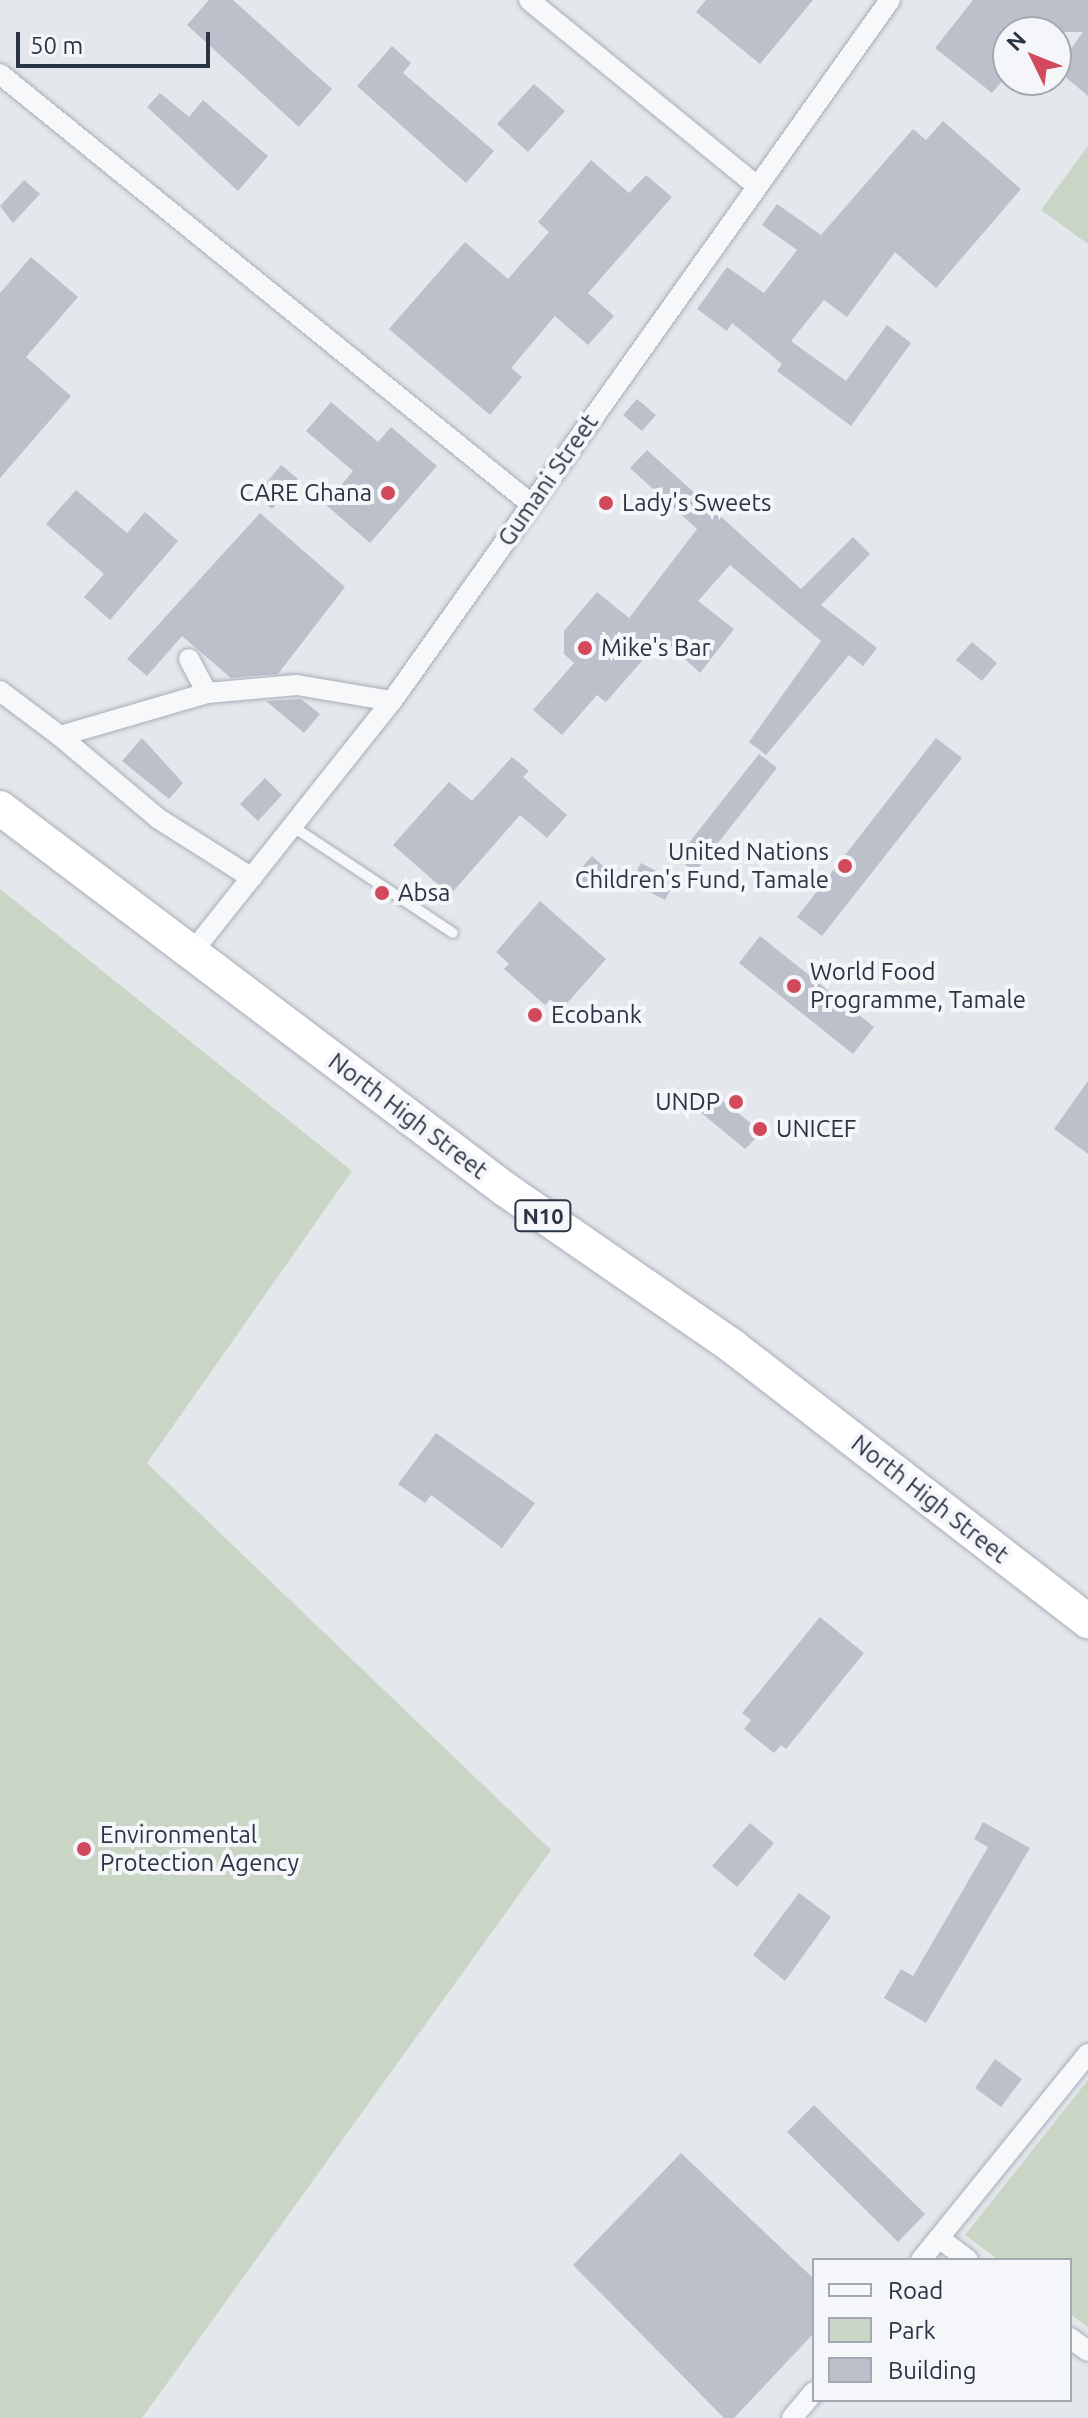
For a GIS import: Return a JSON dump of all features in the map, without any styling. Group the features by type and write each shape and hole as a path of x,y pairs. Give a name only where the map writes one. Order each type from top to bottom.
{"highway":[{"name":"North High Street","path":"0,808 506,1190 732,1346 1088,1621"}],"street":[{"path":"529,0 757,186"},
{"name":"Gumani Street","path":"193,951 392,701 890,0"},
{"path":"0,74 531,504"},
{"path":"189,659 207,693"},
{"path":"60,736 207,693 297,685 392,701"},
{"path":"0,691 60,736 159,819 252,878"},
{"path":"923,2258 1088,2054"},
{"path":"939,2238 965,2258"},
{"path":"792,2418 812,2394"}],"lane":[{"path":"292,826 453,933"}],"green space":[{"path":"1088,146 1088,244 1041,210"},
{"path":"0,889 352,1171 147,1463 551,1850 142,2418 0,2418"},
{"path":"1088,2080 1088,2327 1072,2315 1072,2258 996,2258 965,2235"}],"building":[{"path":"209,0 233,0 332,89 299,127 187,25"},
{"path":"706,0 813,0 760,64 696,12"},
{"path":"973,0 1088,0 1088,96 1072,82 1072,47 1083,32 1072,32 1072,16 992,16 992,93 935,48"},
{"path":"392,46 411,63 403,73 494,151 466,183 357,86"},
{"path":"534,84 565,111 528,152 497,124"},
{"path":"160,93 189,117 203,100 268,156 238,191 147,107"},
{"path":"943,121 1021,189 936,288 895,252 847,317 824,300 791,341 846,381 887,325 911,343 851,426 777,371 782,364 732,323 727,331 697,309 727,267 764,293 797,250 762,225 777,204 821,235 913,129 926,140"},
{"path":"591,160 629,193 646,175 672,197 588,293 614,316 588,345 555,316 511,368 522,377 490,415 389,329 465,242 508,279 549,232 538,222"},
{"path":"24,180 40,194 13,223 0,206"},
{"path":"31,257 78,297 26,357 71,396 0,478 0,293"},
{"path":"637,399 656,415 642,431 623,415"},
{"path":"331,402 378,442 391,427 437,466 370,543 325,504 353,471 306,431"},
{"path":"647,450 801,589 853,537 870,554 821,605 877,648 863,666 849,655 766,755 749,742 821,641 730,565 698,601 734,629 700,673 662,638 606,702 597,695 562,735 533,710 574,663 564,654 564,631 597,592 629,618 697,529 630,468"},
{"path":"281,465 298,479 272,509 256,495"},
{"path":"76,490 127,533 145,512 178,541 110,620 84,597 104,574 46,524"},
{"path":"260,513 345,587 278,674 231,678 182,636 147,676 127,659"},
{"path":"972,642 997,663 982,681 956,660"},
{"path":"301,699 320,714 304,733 266,701"},
{"path":"142,738 183,783 169,799 122,761"},
{"path":"936,738 962,758 822,936 797,917"},
{"path":"759,754 777,768 695,872 677,858"},
{"path":"512,757 529,771 523,777 567,815 547,838 520,815 450,895 393,845 449,782 472,801"},
{"path":"265,778 282,795 258,821 240,804"},
{"path":"592,856 608,870 591,889 575,875"},
{"path":"641,863 675,881 665,900 631,882"},
{"path":"540,901 606,959 562,1009 550,999 545,1005 504,969 509,964 496,952"},
{"path":"760,936 874,1027 853,1054 739,963"},
{"path":"1088,1081 1088,1154 1054,1129"},
{"path":"714,1094 762,1132 745,1149 699,1111"},
{"path":"436,1433 535,1503 502,1548 431,1495 425,1503 398,1484"},
{"path":"820,1617 864,1653 786,1749 781,1745 774,1753 744,1729 751,1720 742,1713"},
{"path":"983,1822 1030,1848 926,2023 884,1998 901,1969 913,1976 988,1847 974,1839"},
{"path":"750,1823 774,1843 737,1887 712,1866"},
{"path":"799,1893 831,1917 785,1981 753,1955"},
{"path":"995,2059 1022,2079 1001,2107 975,2088"},
{"path":"814,2105 925,2214 898,2242 787,2132"},
{"path":"681,2153 812,2277 812,2335 734,2418 724,2418 573,2265"}],"place":[{"name":"CARE Ghana","path":"388,493"},
{"name":"Lady's Sweets","path":"606,503"},
{"name":"Mike's Bar","path":"585,648"},
{"name":"United Nations Children's Fund, Tamale","path":"845,866"},
{"name":"Absa","path":"382,893"},
{"name":"World Food Programme, Tamale","path":"794,986"},
{"name":"Ecobank","path":"535,1015"},
{"name":"UNDP","path":"736,1102"},
{"name":"UNICEF","path":"760,1129"},
{"name":"Environmental Protection Agency","path":"84,1849"}]}
